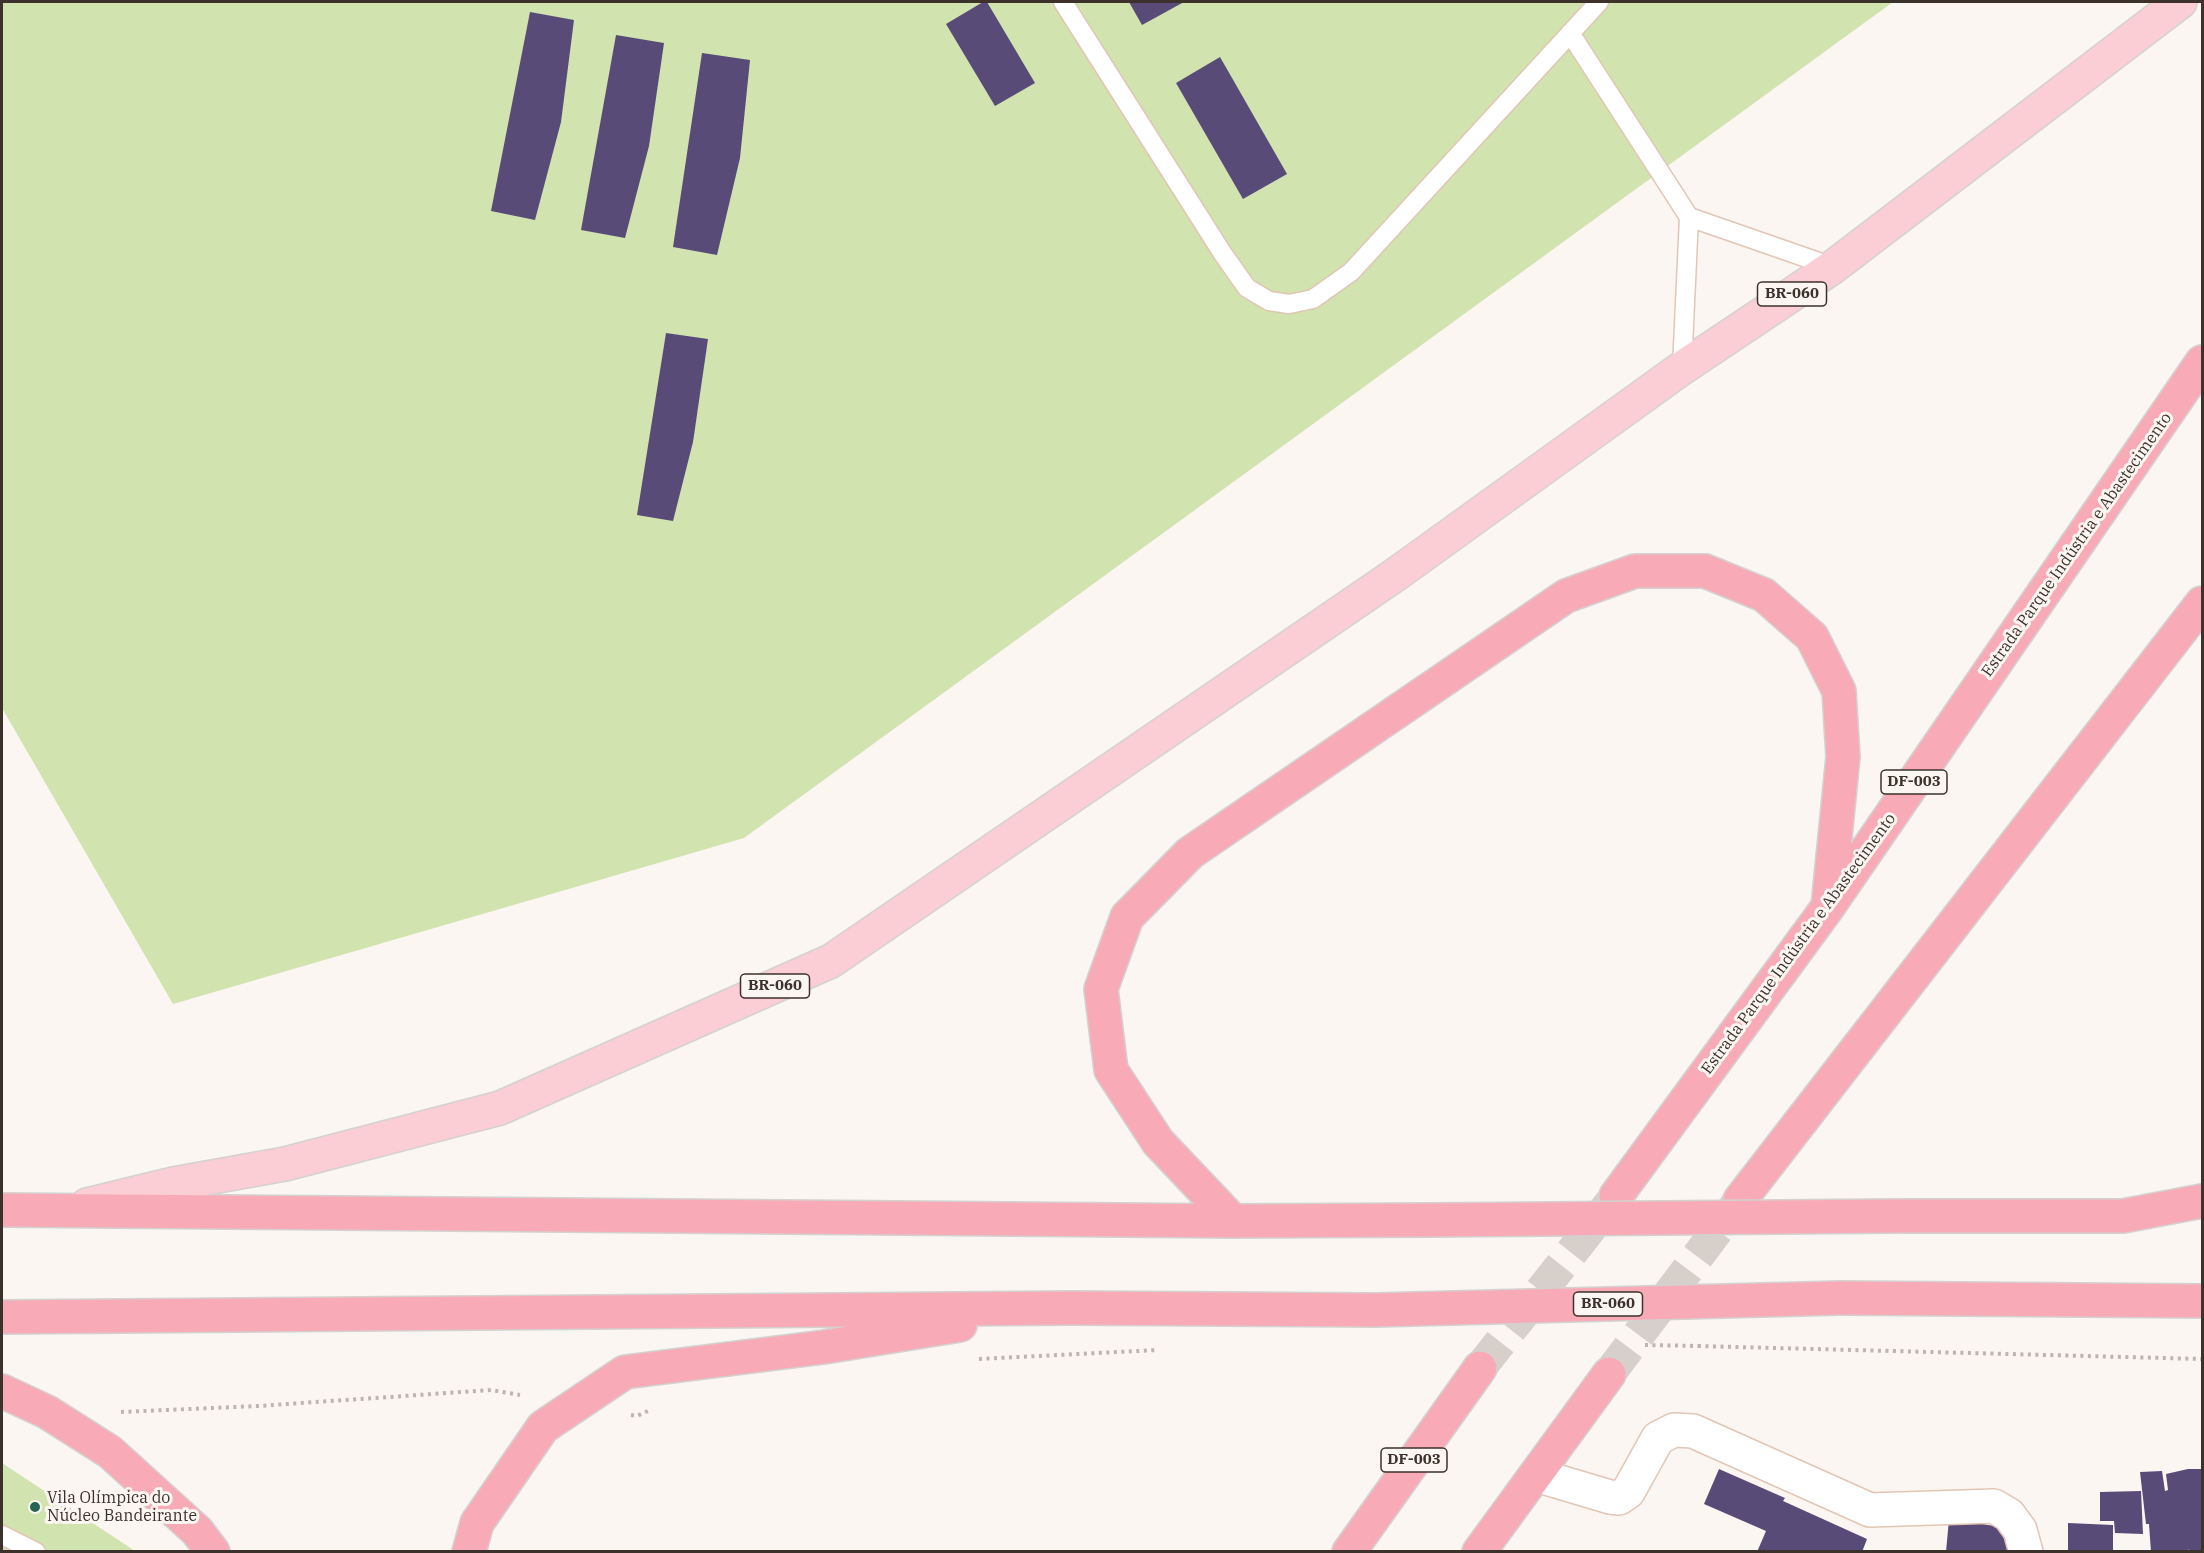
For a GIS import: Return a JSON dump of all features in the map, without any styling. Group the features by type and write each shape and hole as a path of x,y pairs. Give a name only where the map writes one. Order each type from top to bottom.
{"highway":[{"name":"Estrada Parque Indústria e Abastecimento","path":"1616,1196 1828,907 2202,362"},
{"path":"1233,1221 1158,1142 1111,1070 1101,989 1127,917 1190,853 1566,596 1635,571 1705,571 1764,595 1812,637 1839,691 1842,735 1843,757 1828,907"},
{"path":"1740,1200 2198,611"},
{"name":"BR-060","path":"2,1209 1233,1221 2123,1216 2202,1202"},
{"name":"BR-060","path":"2,1317 1071,1308 1375,1310 1840,1298 2202,1301"},
{"path":"469,1551 477,1523 543,1427 625,1372 824,1347 1071,1308"},
{"name":"DF-003","path":"1349,1551 1480,1368"},
{"path":"1479,1551 1610,1374"},
{"path":"2,1391 46,1412 110,1452 197,1531 213,1551"}],"main road":[{"name":"BR-060","path":"69,1210 173,1184 285,1164 500,1108 831,961 1395,575 1682,368 1833,267 2180,2"}],"street":[{"path":"1536,1475 1620,1498 1628,1492 1658,1438 1674,1430 1693,1431 1870,1510 1994,1506 2009,1515 2020,1530 2026,1551"}],"lane":[{"path":"1063,2 1246,288 1269,301 1289,304 1313,299 1351,272 1599,2"},
{"path":"1570,33 1689,217 1682,368"},
{"path":"1689,217 1833,267"},
{"path":"2,1535 36,1551"}],"path":[{"path":"1698,1346 2202,1359"},
{"path":"975,1359 1165,1350"},
{"path":"72,1428 115,1412 258,1406 490,1390 522,1395"},
{"path":"628,1414 637,1416 657,1407"}],"green space":[{"path":"2,2 1893,2 744,838 173,1004 2,708"},
{"name":"Vila Olímpica do Núcleo Bandeirante","path":"2,1463 135,1551 2,1551"}],"building":[{"path":"983,2 987,2 1035,83 995,106 946,24"},
{"path":"1129,2 1184,2 1142,25"},
{"path":"530,12 574,20 561,122 535,220 491,211"},
{"path":"616,35 664,43 649,146 625,238 581,230"},
{"path":"702,53 750,60 740,158 717,255 673,247"},
{"path":"1220,57 1287,174 1243,199 1176,83"},
{"path":"666,333 708,339 693,442 673,521 637,515"},
{"path":"1719,1469 1785,1498 1783,1501 1867,1539 1862,1552 1757,1552 1766,1531 1704,1504"},
{"path":"2188,1469 2202,1469 2202,1552 2190,1552 2188,1549 2188,1552 2151,1552 2149,1524 2146,1524 2140,1472 2162,1471 2165,1491 2168,1490 2166,1474"},
{"path":"2141,1491 2143,1534 2115,1533 2114,1521 2100,1521 2100,1492"},
{"path":"1949,1519 2008,1528 2010,1552 1946,1552"},
{"path":"2068,1523 2113,1525 2113,1552 2068,1552"}],"tunnel":[{"path":"1480,1368 1613,1200"},
{"path":"1609,1374 1740,1200"}],"place":[{"name":"Vila Olímpica do Núcleo Bandeirante","path":"35,1507"}]}
